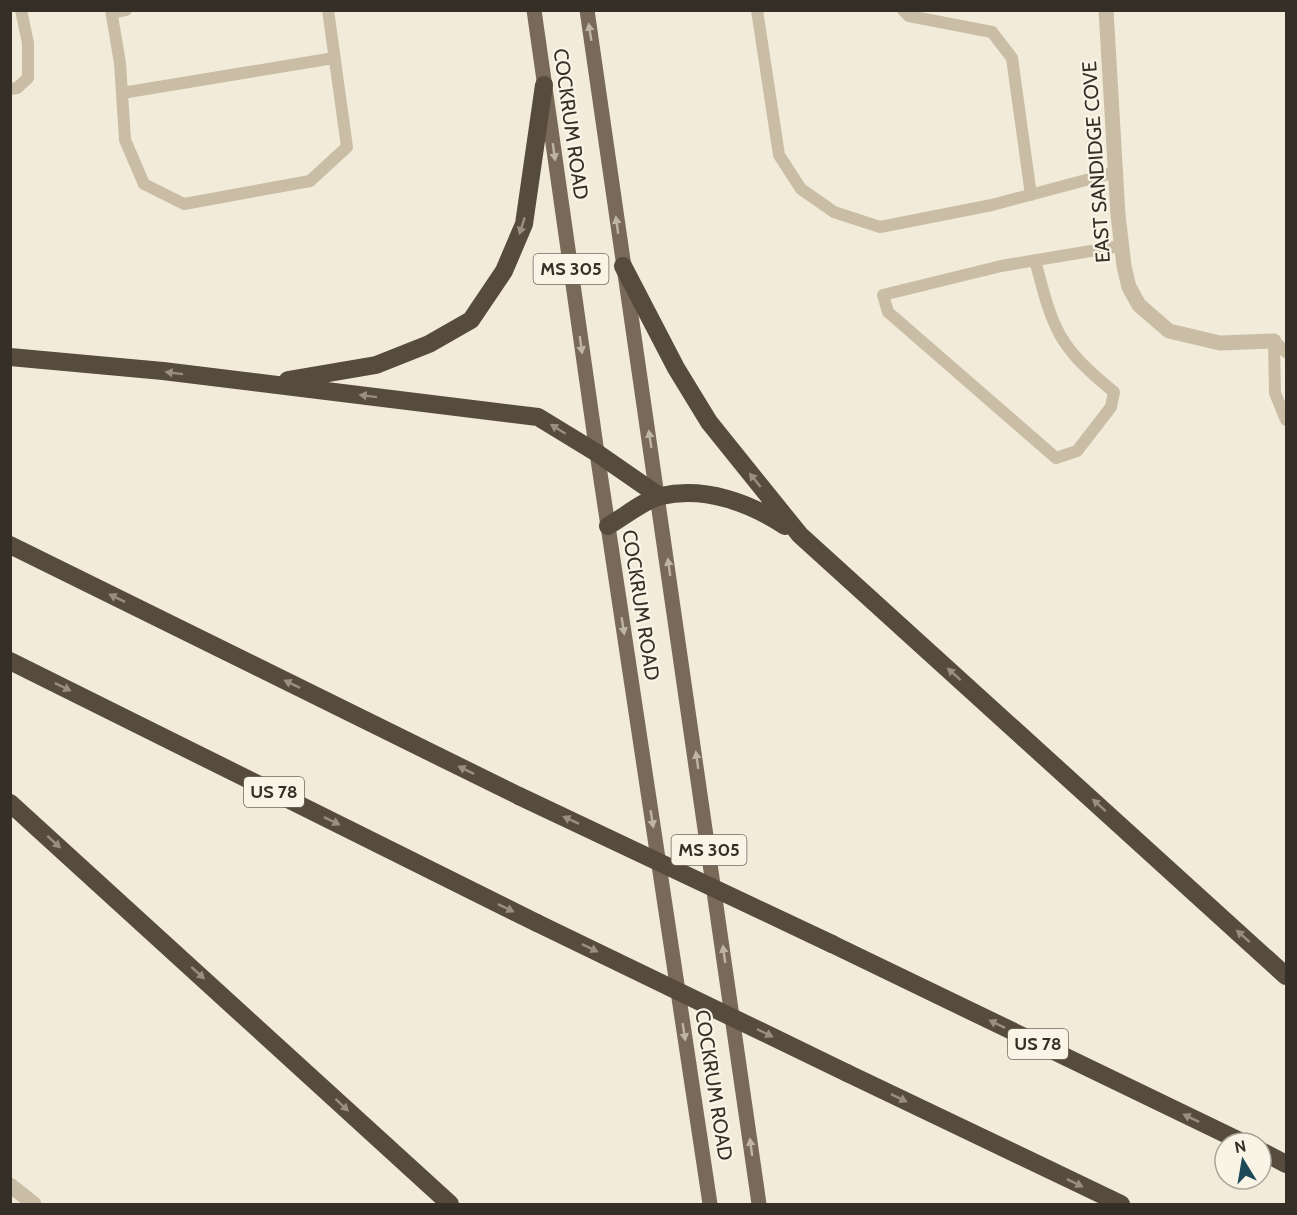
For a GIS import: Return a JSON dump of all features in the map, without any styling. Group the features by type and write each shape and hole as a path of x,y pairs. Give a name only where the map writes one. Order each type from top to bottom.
{"highway":[{"path":"266,384 376,365 429,344 471,320 504,271 524,224 544,85"},
{"path":"623,267 676,368 709,422 800,535 1287,975"},
{"path":"10,357 266,384 538,417 597,453 659,496"},
{"path":"609,526 659,496 681,494 732,499 758,509 800,535"},
{"name":"US 78","path":"10,545 519,796 1219,1131"},
{"name":"US 78","path":"10,661 537,923 1120,1204"},
{"path":"10,803 450,1204"},
{"path":"1273,1157 1287,1164"}],"main road":[{"name":"COCKRUM ROAD","path":"534,10 597,453 710,1204"},
{"name":"COCKRUM ROAD","path":"587,10 623,267 659,496 759,1204"}],"street":[{"name":"EAST SANDIDGE COVE","path":"1106,10 1121,246 1129,287 1139,305 1159,326 1194,339 1220,343 1274,341"},
{"path":"10,1185 34,1204"}],"lane":[{"path":"126,10 111,12 122,93 125,140 144,184 184,204 310,181 347,147 328,10"},
{"path":"757,10 778,155 801,189 834,212 880,227 1031,195 1116,172"},
{"path":"903,10 909,16 992,32 1012,58 1031,195"},
{"path":"10,89 17,88 28,78 30,64 18,18"},
{"path":"122,93 334,58"},
{"path":"1035,260 1051,320 1066,348 1085,369 1114,392 1111,407 1077,450 1056,458 888,312 883,295 1001,266 1035,260 1121,246"},
{"path":"1274,341 1287,352"},
{"path":"1274,341 1275,393 1287,420"}]}
